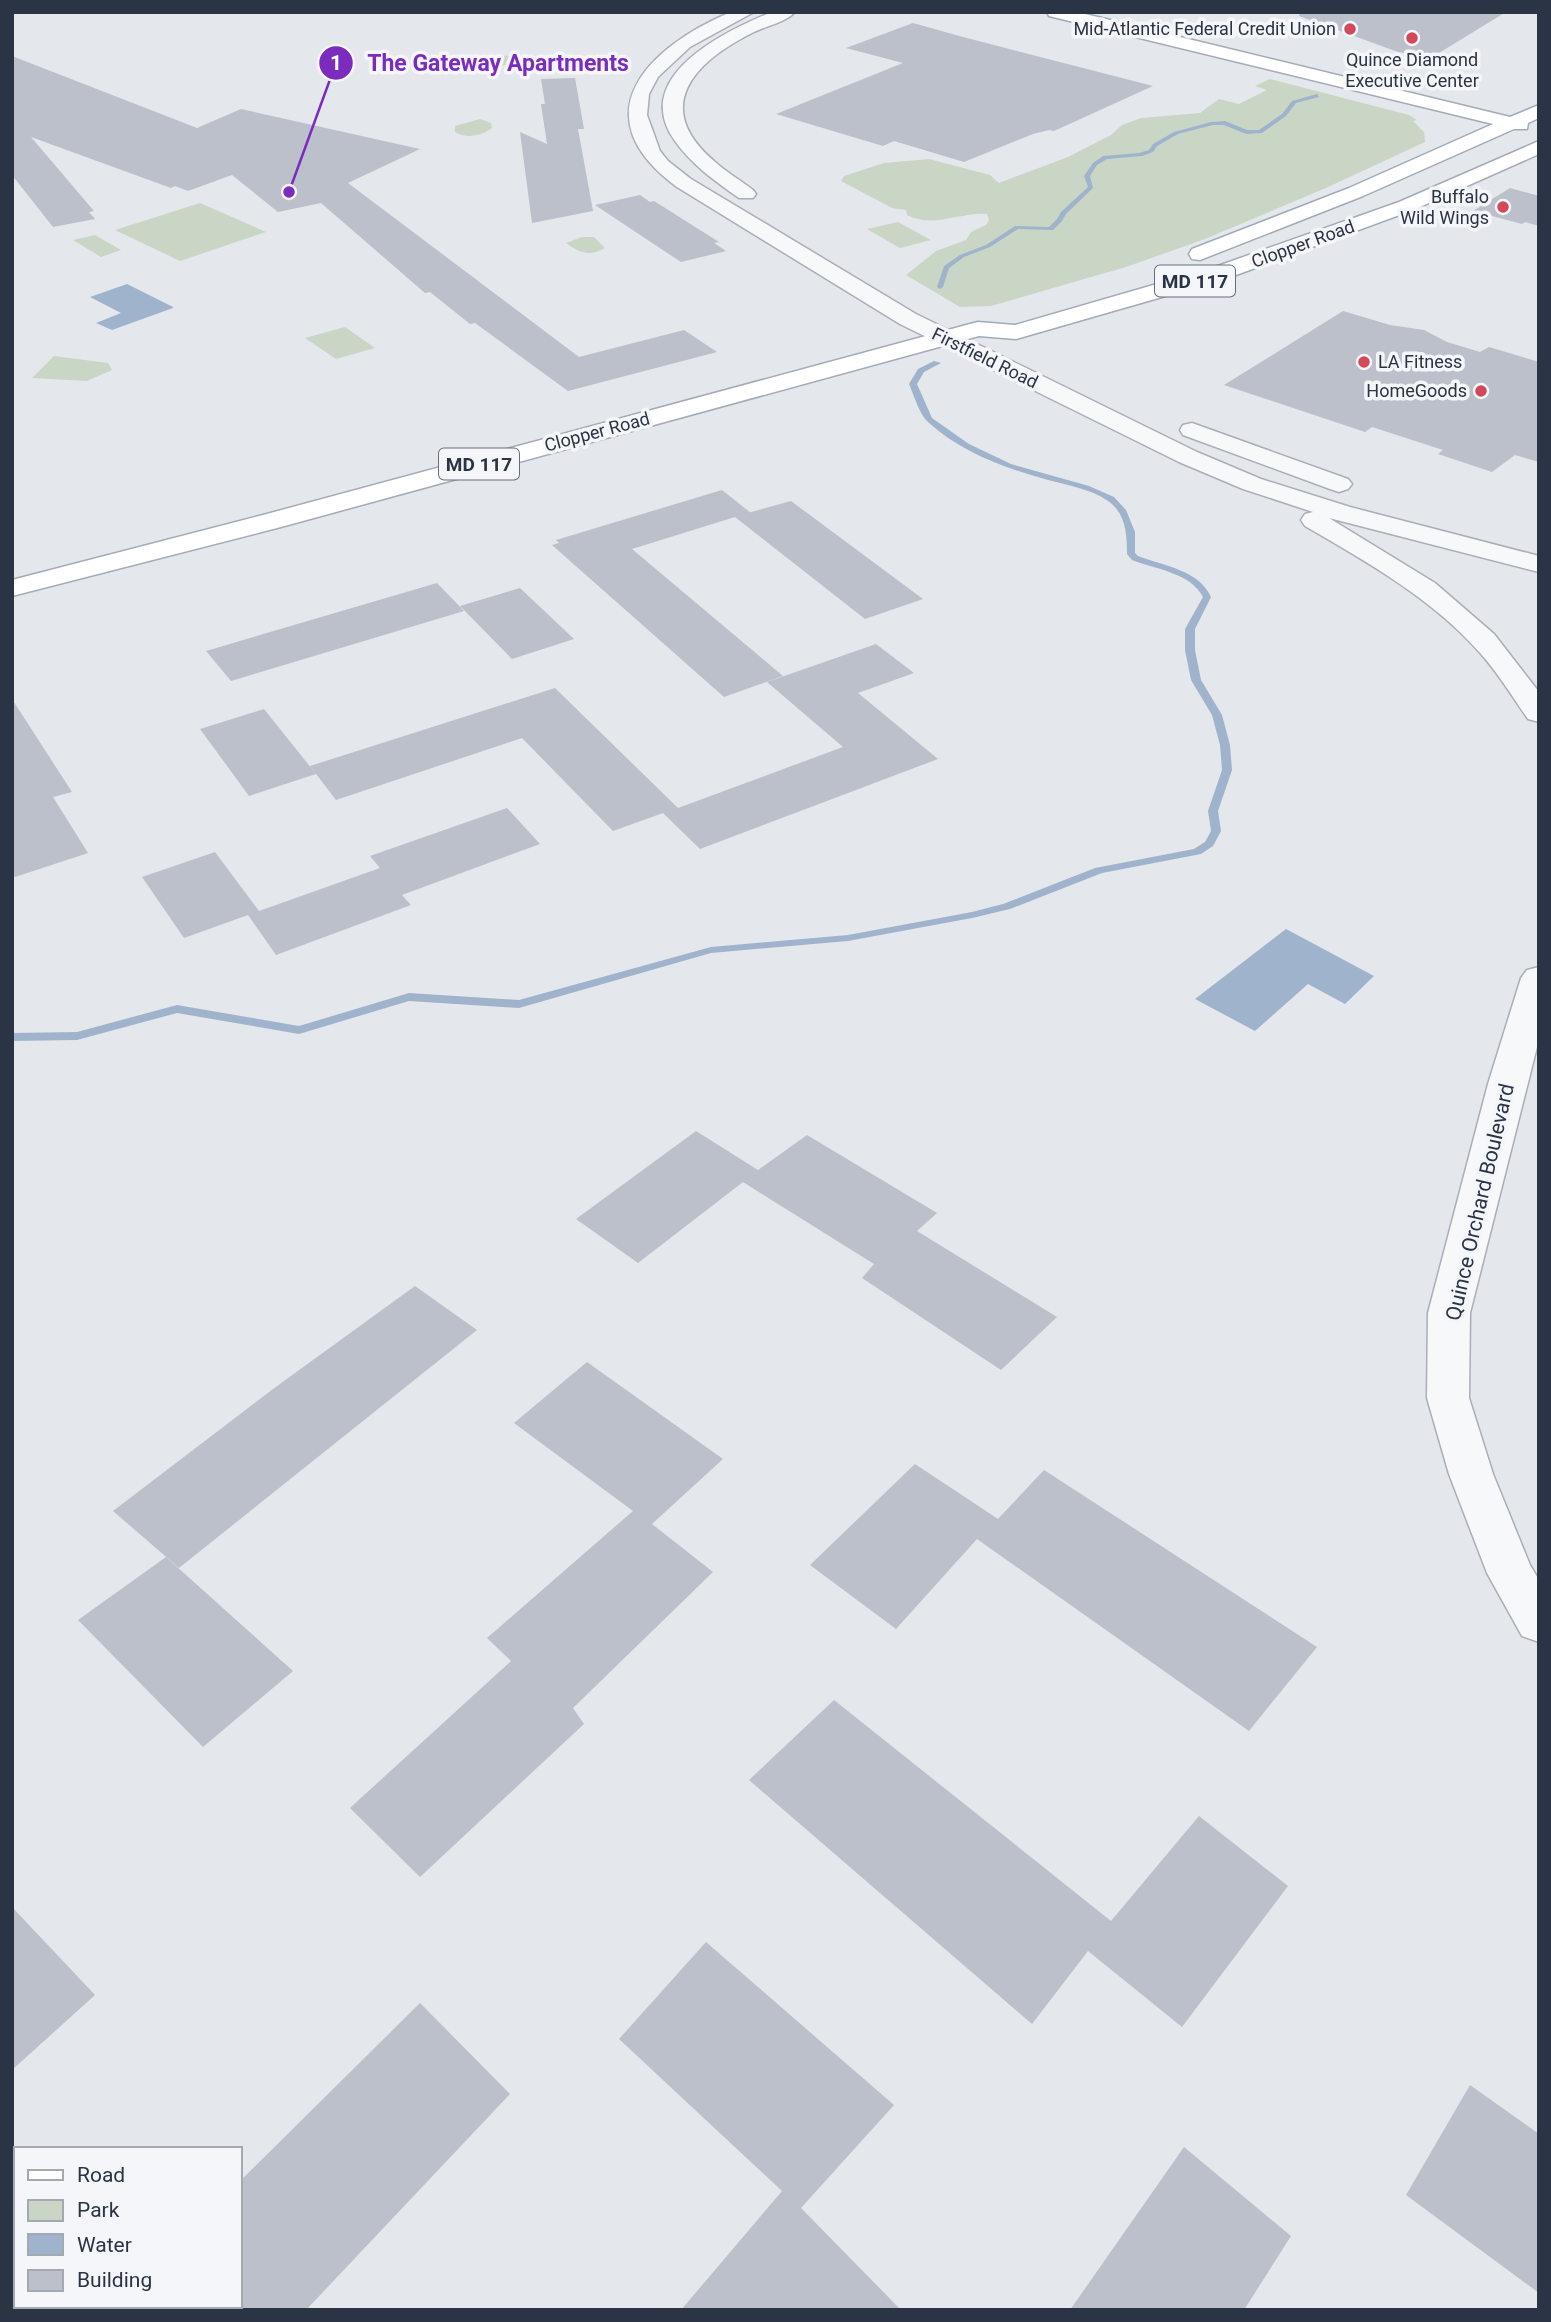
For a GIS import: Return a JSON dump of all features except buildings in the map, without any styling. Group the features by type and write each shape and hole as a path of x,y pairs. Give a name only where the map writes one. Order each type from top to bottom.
{"main road":[{"path":"1055,12 1539,130"},
{"path":"1378,90 1509,102 1539,99"},
{"path":"1378,90 1409,105 1435,128 1437,148 1421,162"},
{"name":"MD 117","path":"1512,123 1539,111"},
{"name":"Clopper Road","path":"1180,261 1356,192 1512,123"},
{"name":"Clopper Road","path":"12,587 272,521 946,326 1016,332 1145,296 1291,250 1406,206 1539,147"},
{"path":"1291,250 1305,225 1334,212 1356,192"},
{"name":"MD 117","path":"1069,294 1147,272"},
{"name":"Clopper Road","path":"978,329 994,315 1015,309"}],"street":[{"name":"Firstfield Road","path":"746,12 686,41 656,67 645,82 639,97 639,127 650,150 659,163 684,183 1188,457 1252,484 1414,533 1539,564"},
{"path":"759,201 720,177 696,157 682,138 671,104 674,87 683,73 704,54 755,24 787,12"},
{"name":"Firstfield Road","path":"978,329 1091,386 1174,423 1357,490"},
{"path":"1252,484 1397,568 1445,603 1486,641 1539,713"},
{"name":"Quince Orchard Boulevard","path":"1539,978 1507,1084 1449,1313 1448,1398 1471,1474 1510,1573 1539,1622"}],"green space":[{"path":"520,55 524,64 469,68 466,58"},
{"path":"1270,79 1409,115 1417,120 1413,121 1424,132 1425,142 1326,188 1205,239 1126,267 991,306 960,307 906,275 936,251 966,240 971,232 986,225 989,220 987,214 937,220 917,219 907,215 906,210 892,208 841,181 844,176 884,163 929,159 990,175 999,183 1068,157 1111,135 1122,125 1141,118 1200,113 1219,99 1239,104 1267,90 1255,86"},
{"path":"480,119 491,123 492,128 474,136 455,132 455,126"},
{"path":"200,203 266,232 180,261 115,230"},
{"path":"898,222 931,240 900,248 867,229"},
{"path":"95,235 121,250 101,257 73,240"},
{"path":"582,237 594,237 605,248 585,253 566,243"},
{"path":"345,327 375,348 336,359 305,338"},
{"path":"54,356 108,363 112,370 87,381 32,378"}],"water":[{"path":"127,284 173,308 112,330 96,323 121,313 90,297"},
{"path":"1286,929 1374,976 1345,1004 1308,984 1255,1031 1195,999"}],"waterway":[{"path":"940,287 946,267 962,256 988,246 1017,227 1051,229 1063,213 1091,187 1087,176 1095,164 1105,157 1140,155 1151,151 1155,145 1176,133 1213,123 1225,123 1246,132 1260,132 1284,115 1294,102 1317,96"},
{"path":"12,1037 77,1036 177,1009 299,1030 409,997 519,1004 711,950 848,938 972,915 1006,907 1099,870 1197,852 1209,844 1216,831 1213,811 1227,770 1225,745 1217,715 1196,680 1190,650 1190,629 1207,597 1203,589 1177,572 1135,558 1131,554 1131,532 1122,510 1111,499 1086,488 1008,466 966,446 929,419 913,384 921,371 937,363"}],"place":[{"name":"Mid-Atlantic Federal Credit Union","path":"1350,29"},
{"name":"Quince Diamond Executive Center","path":"1412,38"},
{"name":"The Gateway Apartments","path":"289,192"},
{"name":"Buffalo Wild Wings","path":"1503,207"},
{"name":"LA Fitness","path":"1364,362"},
{"name":"HomeGoods","path":"1481,391"}]}
